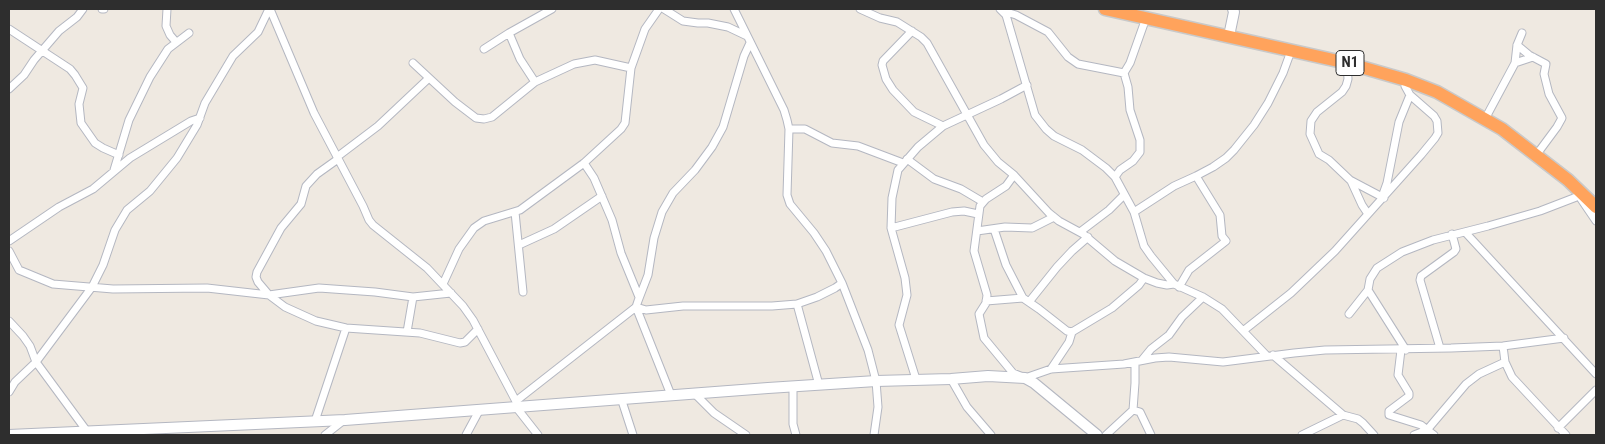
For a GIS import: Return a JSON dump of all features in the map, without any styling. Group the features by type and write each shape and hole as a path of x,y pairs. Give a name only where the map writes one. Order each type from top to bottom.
{"highway":[{"name":"N1","path":"1106,9 1128,11 1146,18 1347,62 1406,80 1437,92 1513,136 1568,180 1596,207"}],"street":[{"path":"9,89 18,81 59,31 78,17 82,9"},
{"path":"167,9 166,26 176,42"},
{"path":"9,392 15,382 36,362 92,287 103,265 115,230 127,210 150,192 177,158 189,141 205,103 233,56 258,32 270,9"},
{"path":"270,9 314,113 369,220 427,268 468,313 517,405 538,435"},
{"path":"484,49 508,33 552,9"},
{"path":"443,284 459,249 474,228 484,221 515,212 584,163 596,150 615,136 625,123 631,68 645,29 659,9"},
{"path":"664,9 675,11 683,21 728,27 748,40"},
{"path":"734,9 784,110 789,129 787,195 790,204 826,251 842,283 868,350 876,381 878,408 874,435"},
{"path":"860,9 880,18 897,22 922,36 990,152 1000,164 1014,174 1054,217 1088,237 1115,261 1144,278 1157,283 1176,285 1203,297 1222,309 1270,355 1343,415 1363,422 1374,435"},
{"path":"1229,36 1233,9"},
{"path":"1002,10 1016,15 1048,32 1068,57 1078,64 1124,73"},
{"path":"1002,10 1006,15 1035,115 1054,136 1082,150 1115,177 1134,212 1144,246 1176,285"},
{"path":"1115,177 1140,152 1140,140 1130,110 1128,87 1124,73 1130,64 1146,18"},
{"path":"728,27 739,19"},
{"path":"9,29 76,75 83,88 80,104 81,124 95,143 119,155"},
{"path":"912,30 883,61 882,65 886,79 893,90 914,112 943,126"},
{"path":"114,171 129,120 142,94 168,48 189,33"},
{"path":"508,33 520,59 535,82"},
{"path":"1485,119 1515,63 1517,45 1522,33"},
{"path":"517,405 636,307 648,275 654,238 662,212 673,194 695,170 712,147 723,127 748,40"},
{"path":"1517,45 1546,64 1544,74 1548,94 1562,118 1536,154"},
{"path":"1134,212 1174,186 1196,176 1226,158 1241,142 1268,103 1283,73 1291,51"},
{"path":"1515,63 1533,57"},
{"path":"413,63 455,102 476,118 484,119 492,117 535,82 574,64 595,60 631,68"},
{"path":"1347,62 1348,79 1346,86 1342,92 1317,112 1310,126 1310,134 1319,154 1329,160 1350,180 1383,197"},
{"path":"429,78 378,126 317,174 306,186 301,204 281,228 256,277 269,295 286,307 307,317 346,328 420,333 460,343 465,342 478,329"},
{"path":"1243,331 1291,293 1335,251 1438,133 1437,121 1434,116 1410,95 1405,86 1406,80"},
{"path":"916,379 899,325 907,295 906,278 891,228 892,198 898,170 918,147 943,126 1026,85"},
{"path":"1383,197 1400,122 1410,95"},
{"path":"9,241 59,207 93,189 130,158 191,121 200,118"},
{"path":"789,129 805,129 832,144 858,146 905,161 934,179 961,189 983,202"},
{"path":"584,163 594,178 612,220 620,253 639,297"},
{"path":"1014,174 1006,186 983,202 978,214 974,251 987,295 984,309 979,314 984,338 1013,373 1034,383 1096,435"},
{"path":"1176,285 1189,270 1226,241 1222,236 1222,224 1217,209 1196,176"},
{"path":"1350,180 1368,214"},
{"path":"1568,180 1596,221"},
{"path":"1080,232 1109,210 1124,195"},
{"path":"519,245 554,229 602,196"},
{"path":"1349,314 1368,290 1370,279 1374,272 1388,260 1419,245 1452,234 1466,232 1540,211 1579,196"},
{"path":"891,228 952,212 964,211 978,214"},
{"path":"515,212 523,292"},
{"path":"977,231 994,228 1032,228 1054,217"},
{"path":"994,228 1008,269 1026,300 1067,331 1072,332"},
{"path":"1466,232 1596,374"},
{"path":"1440,348 1420,280 1421,276 1454,252 1456,249 1452,234"},
{"path":"986,301 1026,300 1072,251 1088,237"},
{"path":"9,251 16,266 23,272 54,284 114,289 207,288 269,295 319,288 413,297 451,293"},
{"path":"1051,369 1069,342 1072,332 1112,308 1144,278"},
{"path":"636,307 646,310 683,306 772,306 798,304 817,297 842,283"},
{"path":"1368,290 1403,350 1398,375 1409,396 1389,411 1388,415 1415,423 1434,435"},
{"path":"407,332 413,297"},
{"path":"1106,435 1132,410 1139,361 1169,334 1182,317 1203,297"},
{"path":"798,304 819,385"},
{"path":"636,307 671,394"},
{"path":"9,320 30,346 36,362 88,433"},
{"path":"315,421 346,328"},
{"path":"9,435 88,433 345,420 517,405 876,381 988,376 1025,378 1051,369 1169,357 1223,362 1325,350 1403,350 1502,346 1564,338"},
{"path":"1502,346 1505,362 1512,377 1566,435"},
{"path":"1414,435 1427,430 1466,384 1479,374 1505,362"},
{"path":"951,379 967,407 991,435"},
{"path":"793,386 796,435"},
{"path":"1558,428 1596,390"},
{"path":"694,393 714,413 746,435"},
{"path":"621,398 633,435"},
{"path":"466,435 480,409"},
{"path":"1132,410 1140,412 1151,435"},
{"path":"1302,435 1343,415"},
{"path":"325,435 345,420"}]}
